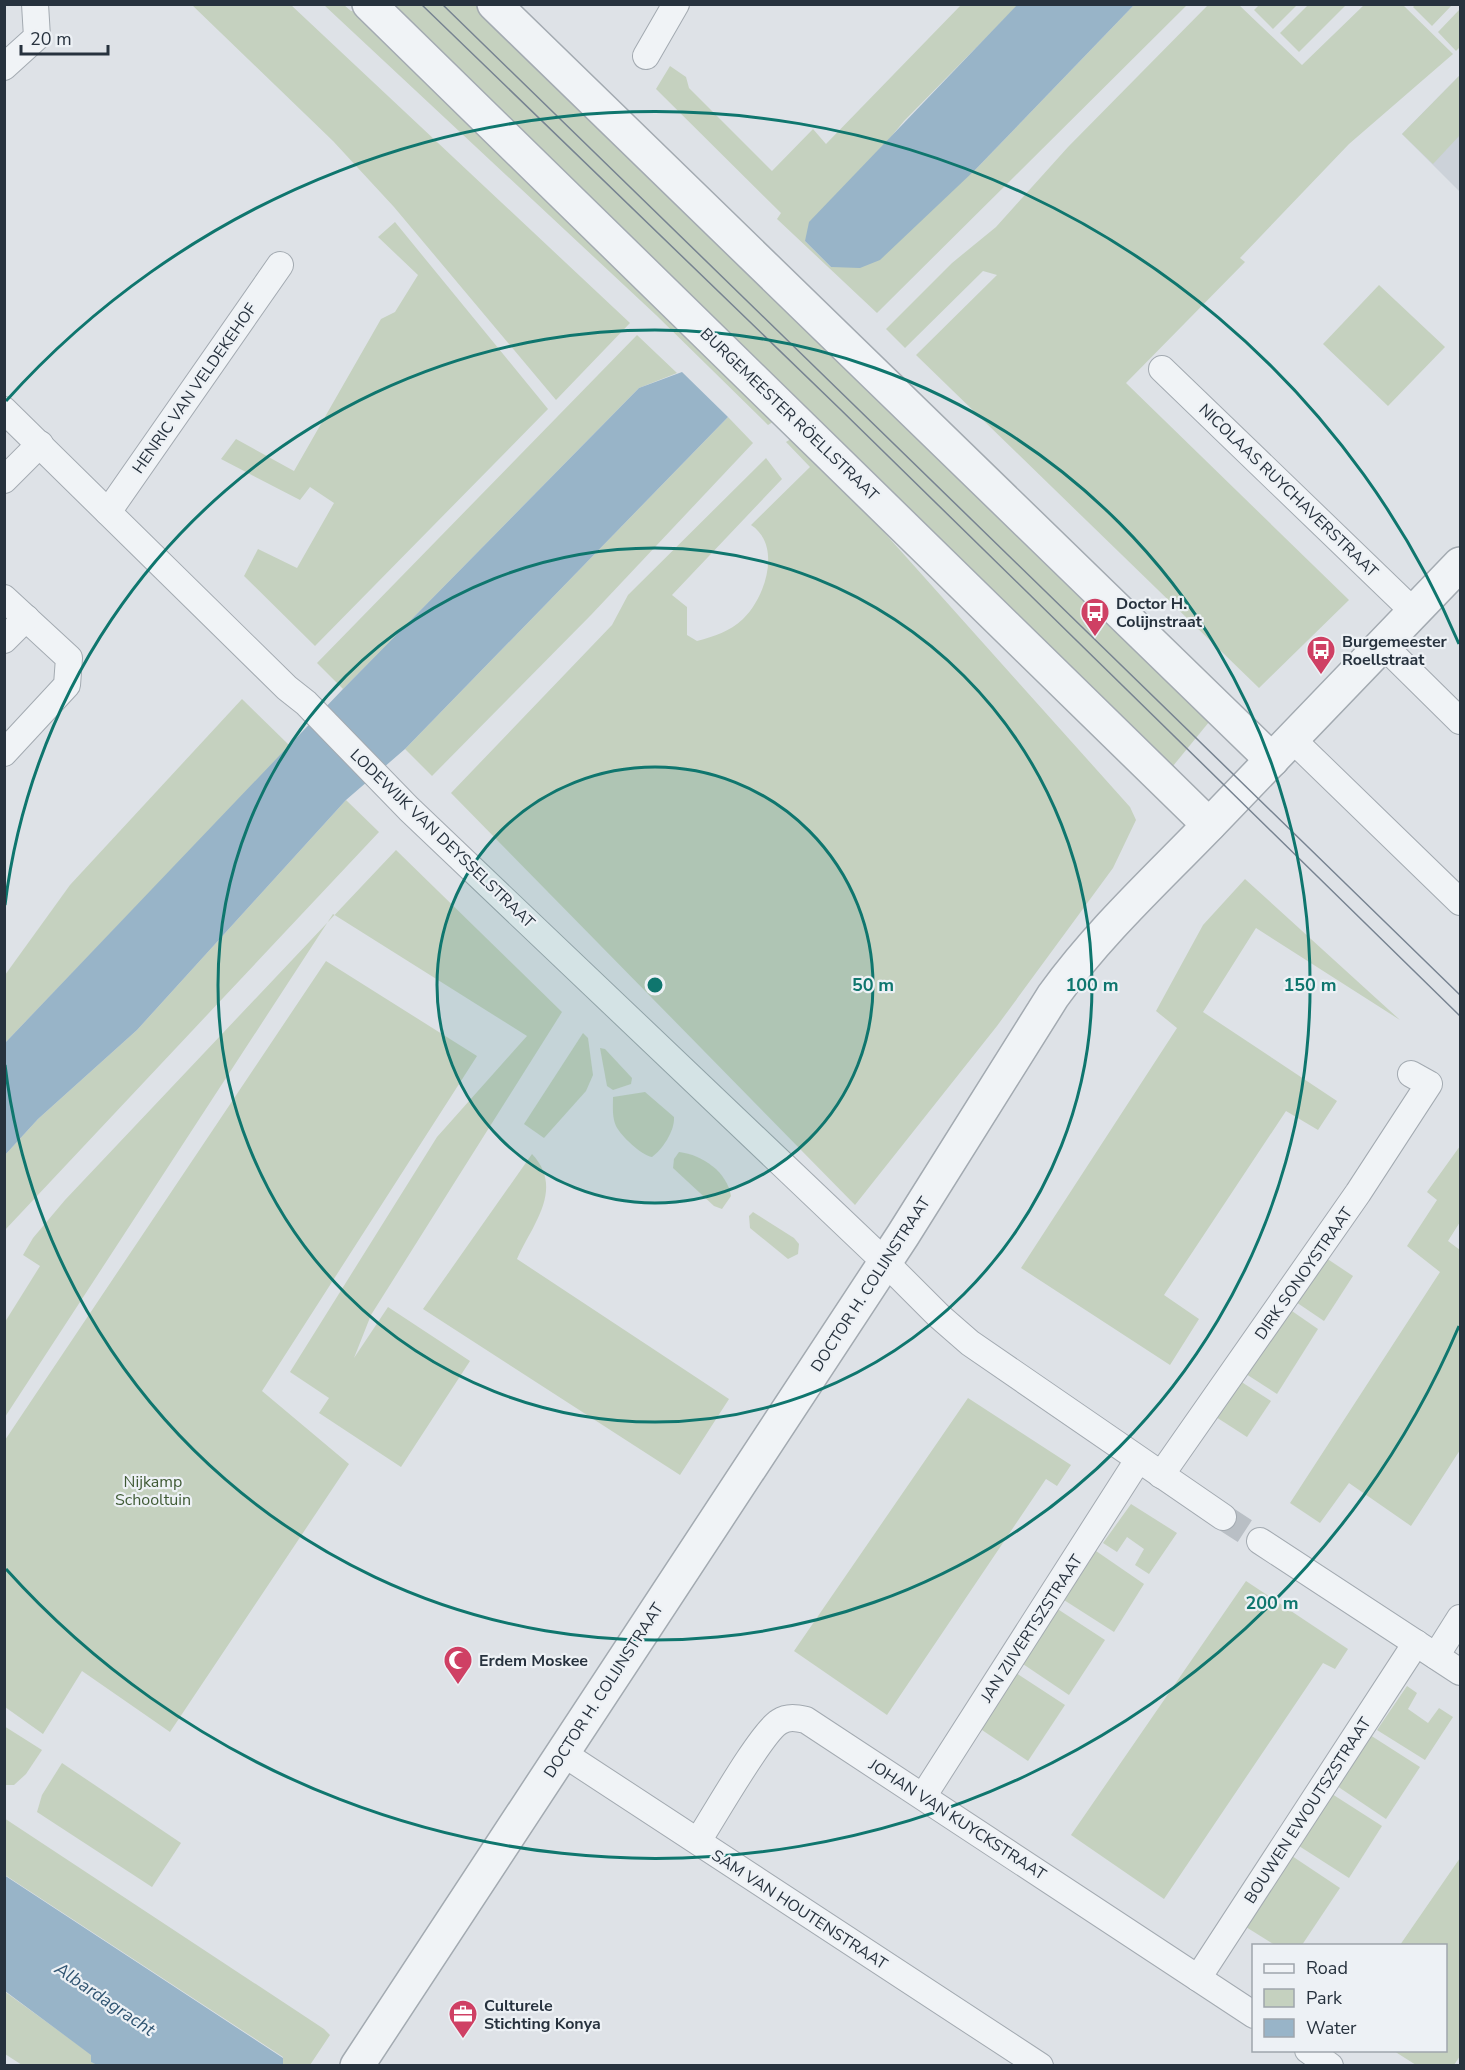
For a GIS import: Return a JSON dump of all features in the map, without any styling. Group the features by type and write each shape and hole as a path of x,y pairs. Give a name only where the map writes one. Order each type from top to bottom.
{"street":[{"path":"4,67 37,37 35,4"},
{"name":"BURGEMEESTER RÖELLSTRAAT","path":"369,4 1209,825"},
{"path":"494,4 1282,749 1461,902"},
{"path":"646,56 676,4"},
{"name":"HENRIC VAN VELDEKEHOF","path":"108,512 280,265"},
{"name":"NICOLAAS RUYCHAVERSTRAAT","path":"1162,369 1414,612"},
{"name":"LODEWIJK VAN DEYSSELSTRAAT","path":"4,410 287,688 306,703 382,781 885,1262"},
{"path":"4,480 40,444"},
{"name":"DOCTOR H. COLIJNSTRAAT","path":"357,2066 561,1752 885,1262 1053,996 1079,960 1110,923 1209,825 1461,564"},
{"path":"4,598 69,658 67,685 4,753"},
{"path":"4,640 26,618"},
{"path":"1383,645 1461,721"},
{"name":"DIRK SONOYSTRAAT","path":"1161,1475 1358,1193 1429,1084 1412,1074"},
{"path":"885,1262 939,1316 970,1343 1223,1517"},
{"name":"JAN ZIJVERTSZSTRAAT","path":"924,1795 1138,1460"},
{"path":"1260,1541 1461,1672"},
{"path":"1426,1649 1461,1618"},
{"name":"BOUWEN EWOUTSZSTRAAT","path":"1198,1978 1426,1649"},
{"name":"JOHAN VAN KUYCKSTRAAT","path":"698,1841 761,1745 779,1722 793,1717 806,1720 924,1795 1252,2014"},
{"name":"SAM VAN HOUTENSTRAAT","path":"561,1752 1040,2066"},
{"path":"1311,2052 1330,2066"}],"shaded area":[{"path":"1460,75 1460,192 1402,134"}],"green space":[{"path":"1309,4 1346,5 1299,52 1280,33"},
{"path":"192,5 291,5 630,323 556,400 394,207 333,141"},
{"path":"324,5 344,5 351,11 362,12 779,418 768,425 656,315"},
{"path":"381,5 485,5 599,115 1209,722 1164,777"},
{"path":"961,5 1018,5 904,121 805,241 831,267 975,170 1134,5 1187,5 877,313 777,219 781,213 656,89 670,66 686,77 689,88 772,171 813,129 826,144"},
{"path":"1208,5 1239,5 1302,65 1364,5 1403,5 1453,54 1349,144 1240,258 1245,262 1126,383 1349,600 1259,688 916,355 997,275 983,271 905,348 886,329 952,263 996,227 1068,147"},
{"path":"1259,5 1297,5 1273,29 1254,10"},
{"path":"1415,5 1452,5 1432,26 1413,7"},
{"path":"1460,9 1460,47 1456,51 1438,32"},
{"path":"1460,75 1460,135 1433,164 1402,134"},
{"path":"395,222 548,409 315,646 244,576 258,549 297,568 334,503 310,487 300,500 221,459 236,439 294,471 381,319 395,312 418,275 378,237"},
{"path":"1379,285 1445,347 1388,406 1323,344"},
{"path":"637,335 677,373 639,388 343,689 317,663"},
{"path":"728,417 753,443 591,615 432,776 405,749"},
{"path":"797,435 1130,807 1136,820 1113,868 997,1026 855,1205 451,793 612,625 628,595 766,458 782,479 672,595 687,607 687,635 697,641 727,630 743,619 758,598 767,571 766,545 751,525 810,467 786,442"},
{"path":"242,699 290,746 5,1043 5,975 70,885"},
{"path":"346,800 379,832 5,1230 5,1155 38,1119 137,1030"},
{"path":"396,850 562,1012 371,1315 354,1358 388,1307 470,1361 401,1467 319,1413 329,1398 290,1372 437,1137 527,1036 335,915"},
{"path":"1245,879 1400,1020 1256,928 1203,1012 1337,1101 1318,1130 1286,1111 1164,1295 1199,1319 1170,1365 1021,1268 1177,1028 1156,1011 1203,925"},
{"path":"328,922 5,1417 5,1322 40,1266 23,1255 33,1238 65,1200"},
{"name":"Nijkamp Schooltuin","path":"326,961 477,1056 262,1391 349,1464 170,1732 82,1671 43,1734 5,1707 5,1440"},
{"path":"583,1033 588,1038 593,1075 586,1091 544,1138 524,1124"},
{"path":"600,1048 605,1049 632,1078 631,1084 613,1090 607,1086"},
{"path":"645,1092 674,1117 667,1140 652,1157 642,1153 627,1140 616,1126 613,1116 613,1097"},
{"path":"1460,1146 1460,1222 1448,1241 1460,1250 1460,1450 1411,1526 1349,1483 1320,1523 1290,1503 1440,1272 1407,1246 1437,1200 1427,1192"},
{"path":"679,1152 705,1161 725,1179 731,1196 722,1209 714,1206 673,1168 674,1159"},
{"path":"532,1154 546,1180 546,1194 537,1220 517,1259 729,1399 680,1475 423,1309"},
{"path":"753,1212 794,1238 799,1244 798,1254 788,1259 750,1228 749,1216"},
{"path":"1323,1256 1353,1276 1324,1321 1293,1300"},
{"path":"1289,1309 1318,1329 1277,1394 1246,1374"},
{"path":"1240,1381 1271,1401 1247,1437 1216,1417"},
{"path":"968,1398 1071,1465 1057,1486 1046,1479 887,1715 794,1651"},
{"path":"1131,1504 1177,1533 1149,1574 1135,1565 1144,1549 1127,1537 1117,1552 1103,1543"},
{"path":"1096,1551 1144,1584 1114,1632 1064,1600"},
{"path":"1246,1581 1348,1649 1335,1669 1323,1663 1164,1899 1071,1835"},
{"path":"1056,1608 1105,1640 1069,1695 1020,1662"},
{"path":"1016,1673 1065,1705 1028,1761 979,1728"},
{"path":"1407,1686 1417,1693 1408,1709 1428,1723 1439,1708 1453,1717 1425,1760 1377,1730"},
{"path":"4,1726 42,1750 26,1774 14,1785 5,1785"},
{"path":"1370,1735 1420,1767 1386,1819 1337,1786"},
{"path":"62,1763 181,1843 152,1887 37,1812 42,1795"},
{"path":"1332,1794 1382,1826 1349,1878 1299,1846"},
{"path":"4,1818 324,2029 330,2035 310,2065 283,2065 283,2057 5,1875"},
{"path":"1292,1856 1340,1888 1303,1944 1273,1944 1246,1927"},
{"path":"1460,1858 1460,2056 1454,2065 1416,2065 1396,2052 1447,2052 1447,1944 1401,1944"},
{"path":"4,1991 92,2055 91,2062 99,2065 22,2065 5,2054"}],"water":[{"path":"1018,4 1134,5 975,170 880,260 860,268 831,267 805,241 809,222"},
{"path":"682,372 728,417 405,749 346,800 137,1030 38,1119 5,1155 5,1043 343,689 639,388"},
{"name":"Albardagracht","path":"4,1875 283,2058 283,2065 99,2066 91,2062 91,2055 5,1991"}],"tunnel":[{"path":"1223,1517 1260,1541"}],"tram line":[{"path":"421,4 840,409 1460,1016"},
{"path":"442,4 1460,995"}],"place":[{"name":"Doctor H. Colijnstraat","path":"1095,638"},
{"name":"Burgemeester Roellstraat","path":"1321,676"},
{"name":"Erdem Moskee","path":"458,1686"},
{"name":"Culturele Stichting Konya","path":"463,2040"}]}
